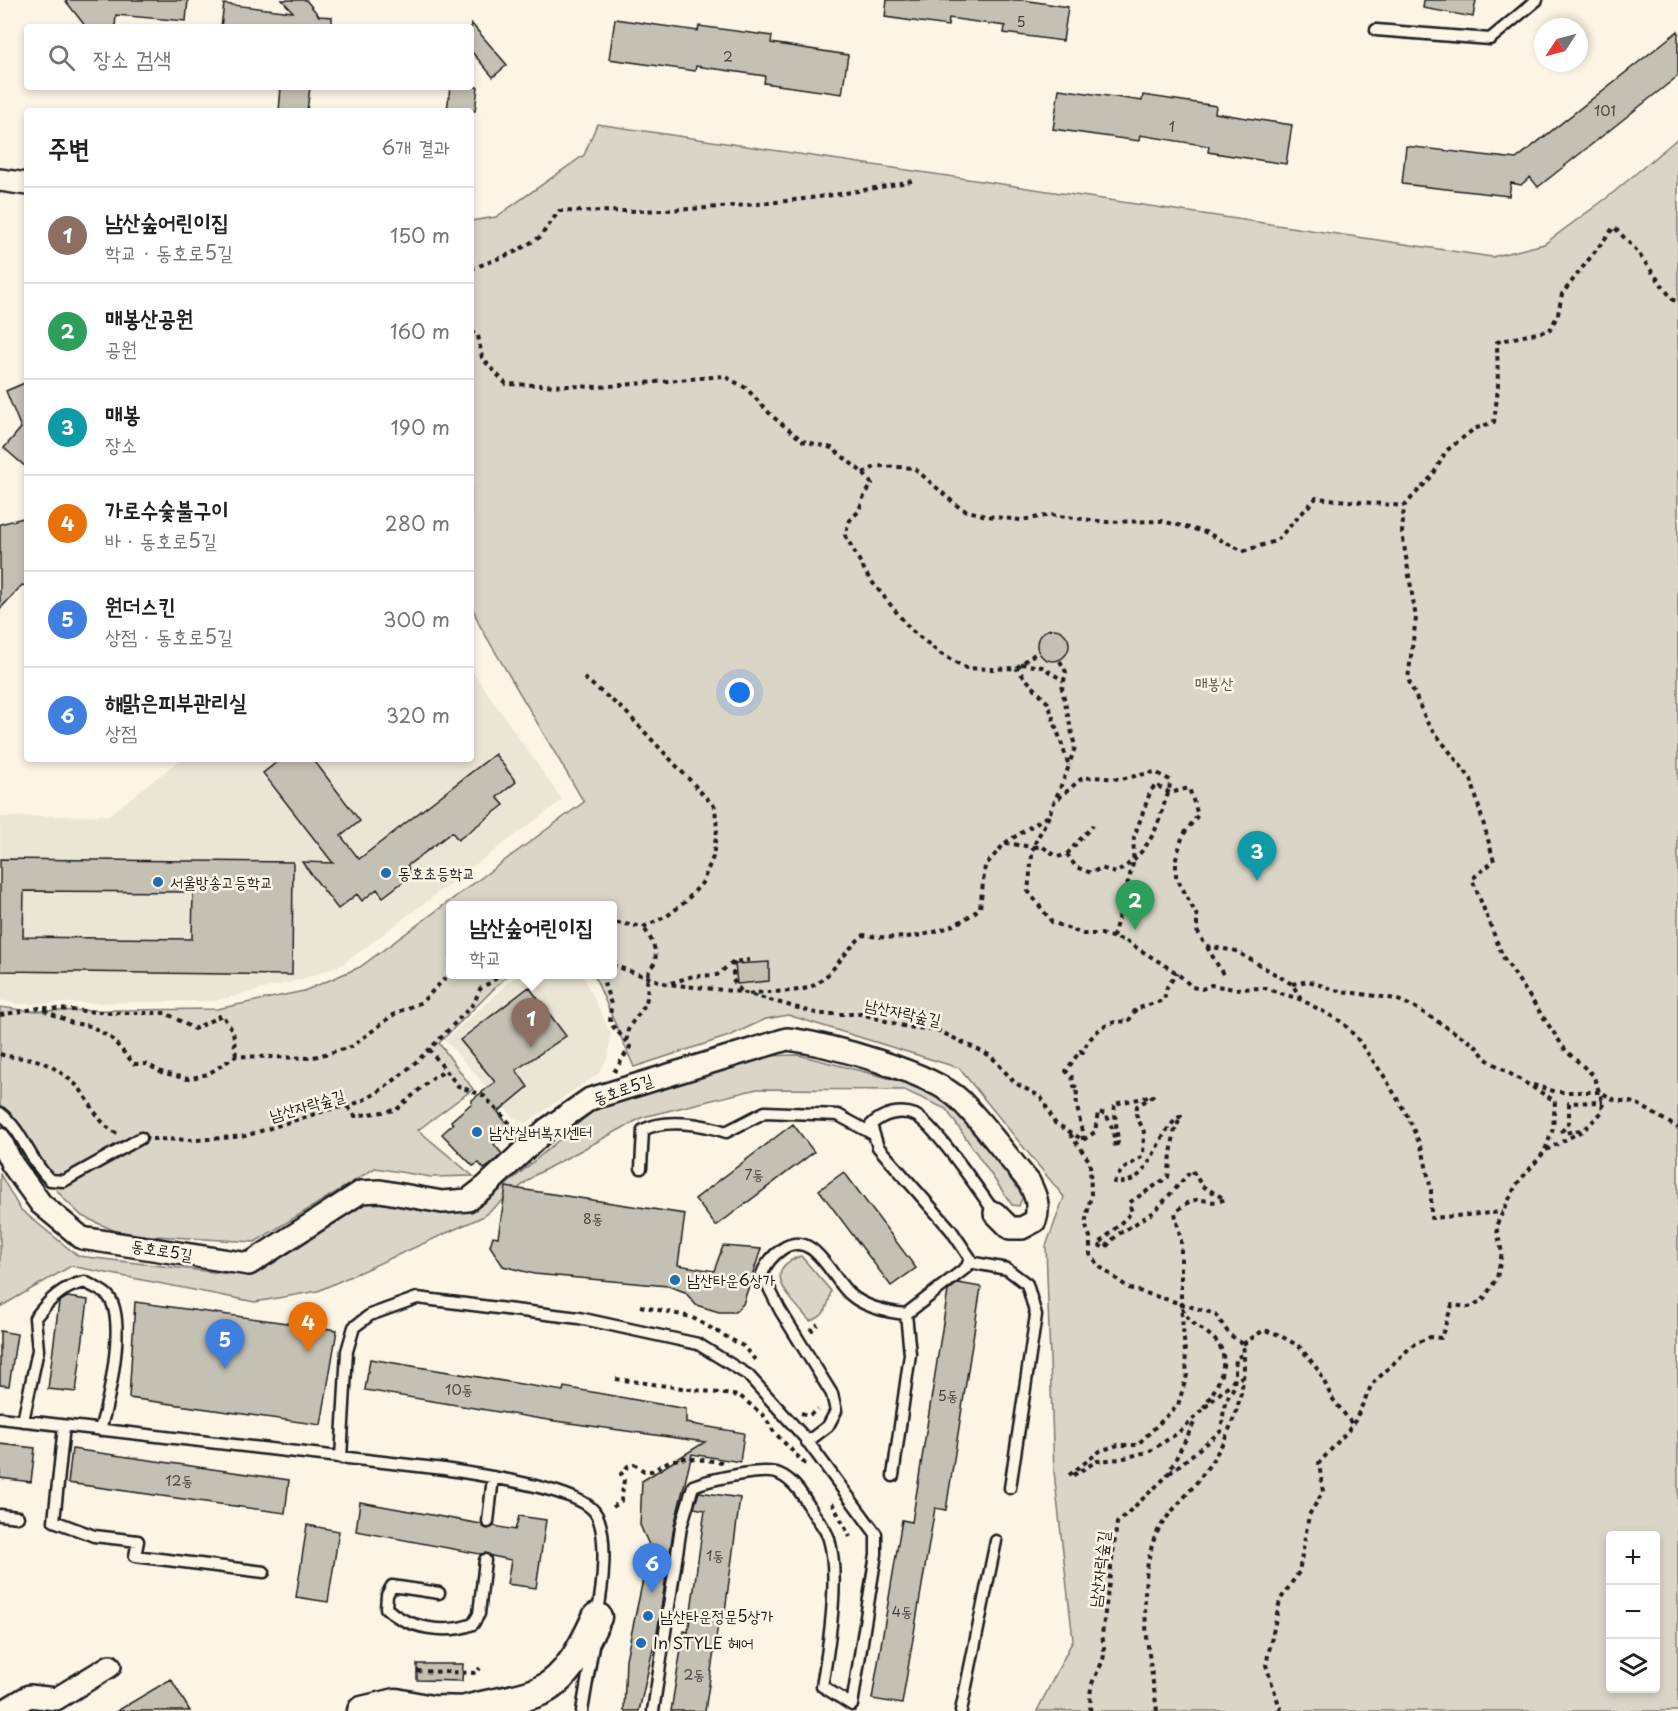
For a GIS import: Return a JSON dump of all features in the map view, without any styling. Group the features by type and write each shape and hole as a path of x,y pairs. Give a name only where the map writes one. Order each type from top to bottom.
{"main road":[{"path":"362,1711 396,1703 431,1710 469,1711 522,1698 546,1687 576,1656 597,1617"}],"street":[{"path":"0,180 24,184"},
{"name":"동호로5길","path":"0,1139 12,1164 41,1204 82,1238 249,1264 361,1192 380,1191 442,1202 468,1200 547,1129 602,1094 787,1039 810,1041 863,1057 942,1085 960,1100 1029,1182 1036,1197 1038,1210 1035,1221 1026,1226 1010,1228 995,1213"},
{"path":"4,1711 28,1696 56,1699 110,1666"}],"lane":[{"path":"1376,30 1490,39 1537,0"},
{"path":"641,1168 643,1130 654,1124 710,1126 726,1132 765,1112 838,1115 873,1134"},
{"path":"0,1113 18,1130 36,1167 50,1180 64,1181 141,1138"},
{"path":"906,1314 967,1267 970,1258 951,1230 878,1147 872,1125 880,1117 902,1113 916,1116 938,1136 995,1213"},
{"path":"807,1442 828,1426 836,1411 832,1394 780,1310 762,1274 773,1256 784,1247 796,1245 814,1250 849,1294 871,1306 906,1314"},
{"path":"969,1262 1007,1269 1027,1284 1036,1315 1010,1488"},
{"path":"24,1421 38,1350 35,1318 49,1300 71,1284 86,1282 109,1297 115,1314 114,1377 100,1430"},
{"path":"341,1458 347,1351 354,1327 370,1315 417,1298 579,1318 698,1344 748,1375 807,1442 876,1534 876,1554 855,1708 822,1686 829,1644 833,1572 828,1538 802,1494 786,1478 776,1472 712,1478 693,1486 681,1527 653,1711"},
{"path":"893,1476 910,1354 906,1314"},
{"path":"0,1418 493,1477 562,1494 594,1511 602,1537 602,1593 582,1711"},
{"path":"64,1426 54,1521 94,1536 138,1541 135,1556 264,1572"},
{"path":"488,1522 493,1477"},
{"path":"0,1515 18,1516"},
{"path":"961,1711 996,1541"},
{"path":"440,1593 392,1586 387,1595 386,1608 416,1626 462,1629 473,1624 479,1614 484,1560"}],"path":[{"path":"474,268 516,252 540,237 559,211 648,213 845,195 916,180"},
{"path":"1281,1711 1266,1665 1280,1600 1299,1572 1308,1515 1323,1492 1319,1463 1353,1425 1372,1384 1414,1344 1430,1336 1441,1338 1452,1305 1469,1307 1483,1300 1497,1278 1502,1253 1496,1226 1516,1185 1544,1153 1584,1130 1602,1112 1603,1102 1593,1075 1566,1051 1503,957 1472,879 1494,861 1471,779 1428,724 1408,679 1416,618 1402,533 1404,506 1433,475 1446,451 1474,429 1494,422 1498,388 1497,342 1550,330 1558,314 1562,294 1614,227 1635,249 1673,300 1678,302"},
{"path":"474,333 478,335 482,358 506,384 599,387 724,376 746,388 772,416 803,441 832,448 863,473 872,484 863,498 859,511 850,520 846,536 869,578 911,630 941,654 966,668 1016,668 1036,653"},
{"path":"863,473 877,466 914,468 961,509 986,516 1021,520 1051,515 1106,522 1162,521 1205,532 1243,551 1276,541 1316,498 1404,506"},
{"path":"1060,661 1066,672 1062,688 1075,747 1056,801 1033,847 1028,891 1047,917 1052,922 1083,934 1101,934 1135,946 1177,973 1192,987 1202,989 1211,985 1236,989 1265,988 1302,1000 1342,1022 1356,1037 1409,1119 1423,1152 1431,1190 1431,1218 1503,1212"},
{"path":"1020,664 1042,667 1064,681"},
{"path":"1016,668 1048,704 1069,766"},
{"path":"584,678 625,711 716,807 717,830 713,856 702,883 685,902 667,916 643,927 617,923"},
{"path":"1056,801 1081,779 1094,777 1120,779 1155,772 1170,780 1170,793 1162,810 1160,824 1147,846 1134,860 1116,873 1101,868 1091,873 1076,867 1067,854"},
{"path":"1113,937 1134,860 1134,837 1151,790 1161,786 1170,793"},
{"path":"1170,793 1189,788 1198,815 1184,834 1176,858 1176,876 1197,916 1197,931 1223,974"},
{"path":"748,994 810,987 834,969 850,946 864,936 890,939 911,938 952,926 972,915 980,908 982,901 985,866 1005,843 1049,815"},
{"path":"1005,843 1043,847 1058,857 1067,854 1093,825"},
{"path":"627,1042 628,1026 646,1004 649,988 647,976 654,962 655,952 643,927"},
{"path":"1206,946 1236,951 1292,984 1302,1000"},
{"path":"733,962 733,980 742,992"},
{"path":"667,984 693,976 717,975 733,962 747,962"},
{"name":"남산자락숲길","path":"617,967 667,984 742,992 819,1014 861,1014 907,1027 938,1030 991,1056 1015,1083 1041,1097 1055,1123 1083,1140 1095,1132 1098,1112 1106,1114 1113,1130 1115,1148 1118,1142 1114,1104 1153,1096 1137,1106 1136,1114 1144,1132 1143,1156 1122,1170 1114,1182 1129,1182 1141,1175 1148,1166 1155,1147 1165,1131 1181,1116 1174,1133 1168,1177 1129,1203 1132,1212 1098,1245 1105,1248 1118,1234 1154,1212 1192,1170 1202,1186 1225,1199 1219,1202 1198,1197 1184,1204 1175,1213 1180,1240 1181,1305 1187,1374 1178,1405 1137,1445 1118,1445 1100,1450 1069,1474 1072,1476 1097,1461 1121,1459 1150,1451 1196,1419"},
{"path":"1083,1140 1082,1121 1075,1098 1078,1088 1074,1086 1072,1077 1066,1071 1080,1052 1083,1052 1087,1041 1098,1029 1116,1022 1128,1022 1136,1009 1164,1000 1167,987 1177,973"},
{"path":"39,1008 72,1023 91,1026 111,1038 134,1064 147,1064 161,1072 188,1079 208,1074 236,1056 310,1058 351,1047 396,1013 422,1002 446,977"},
{"name":"남산자락숲길","path":"0,1054 19,1060 30,1059 45,1063 74,1082 86,1096 94,1114 117,1134 141,1138 197,1140 245,1136 333,1108 348,1107 386,1085 429,1049 474,1003 480,989 496,979"},
{"path":"602,979 611,1004 610,1023 630,1047"},
{"path":"1292,984 1309,981 1334,990 1396,999 1453,1029 1475,1045 1486,1059 1555,1101 1553,1128 1544,1153"},
{"path":"0,1015 39,1008 111,1013 166,1013 194,1029 222,1015 233,1031 236,1056"},
{"path":"429,1049 458,1086 484,1096 497,1108 528,1146"},
{"path":"348,1107 355,1116 396,1110 434,1077 446,1071"},
{"path":"1527,1083 1557,1092 1600,1092 1615,1100 1636,1104 1678,1128"},
{"path":"1584,1130 1565,1133 1562,1131 1569,1122 1569,1103 1603,1102"},
{"path":"1070,1133 1090,1162 1091,1195 1085,1224 1090,1238 1090,1254 1100,1267 1129,1288 1215,1314 1230,1335 1243,1344 1244,1376 1236,1415 1222,1446 1171,1512 1153,1540 1146,1576 1146,1618 1157,1711"},
{"name":"남산자락숲길","path":"1090,1711 1094,1681 1103,1666 1107,1651 1102,1635 1117,1523 1167,1476 1196,1419 1222,1380 1223,1357 1213,1338 1189,1323 1181,1305"},
{"path":"640,1306 690,1317 743,1346 762,1368"},
{"path":"1243,1344 1264,1330 1299,1346 1319,1371 1332,1398 1353,1425"},
{"path":"1167,1476 1221,1431 1225,1401 1234,1387 1236,1358 1244,1354"},
{"path":"1196,1419 1235,1380 1244,1376"},
{"path":"616,1379 740,1396 764,1416 796,1458 809,1468"},
{"path":"794,1409 809,1415 816,1414 822,1404"},
{"path":"614,1507 621,1501 624,1480 621,1474 628,1466 634,1464 644,1471 652,1471 669,1461 694,1459"},
{"path":"828,1496 850,1537"},
{"path":"417,1671 476,1673 480,1668"}],"shaded area":[{"name":"서울방송고등학교","path":"474,673 562,800 343,964 303,979 215,1001 16,1004 0,1000 0,817 109,815 177,762 474,762"},
{"path":"513,979 585,979 611,1034 608,1057 599,1073 526,1123 514,1118 445,1040"}],"green space":[{"name":"매봉산","path":"597,124 1492,257 1544,244 1608,197 1678,138 1678,1711 1037,1711 1073,1640 1054,1472 1046,1246 1064,1197 959,1068 788,1015 766,1019 729,1036 634,1067 596,979 617,979 617,901 450,901 584,802 480,626 474,611 474,221 496,217 584,155"},
{"name":"매봉산","path":"446,904 446,979 504,979 439,1043 473,1089 418,1130 473,1176 431,1177 375,1168 255,1242 122,1234 82,1216 64,1199 0,1119 0,1007 30,1011 217,1009 304,991 360,967"},
{"path":"799,1055 923,1087 956,1105 1023,1196 1019,1206 1012,1205 946,1109 904,1090 757,1089 643,1117 535,1175 482,1217 318,1291 255,1302 71,1266 0,1307 0,1174 20,1209 78,1256 229,1274 277,1259 366,1201 416,1208 485,1203 607,1099 759,1056"},
{"path":"801,1256 831,1291 823,1314 810,1321 788,1295 780,1277 782,1269 788,1262"}],"building":[{"path":"65,0 188,0 186,21 116,15 115,24 84,24"},
{"path":"282,0 306,0 319,16 332,17 332,24 221,24 224,4 293,12"},
{"path":"887,0 1023,0 1068,7 1063,41 1004,33 1005,26 949,18 948,26 885,17"},
{"path":"1424,0 1476,0 1473,17 1423,8"},
{"path":"615,19 698,31 699,26 772,36 771,43 848,55 842,94 764,83 765,76 696,66 695,71 609,59"},
{"path":"474,26 507,65 493,77 474,55"},
{"path":"1678,31 1678,76 1538,187 1530,177 1521,185 1511,183 1509,196 1402,184 1406,146 1516,159"},
{"path":"474,87 478,87 475,111 474,108 447,108 450,90 474,90"},
{"path":"1059,89 1142,101 1143,95 1216,106 1215,113 1292,125 1286,164 1208,152 1209,146 1140,135 1139,141 1053,129"},
{"path":"281,90 310,90 307,108 279,108"},
{"path":"24,383 24,465 4,448 21,428 6,391"},
{"path":"24,518 24,585 0,609 0,524"},
{"path":"1053,629 1065,633 1069,645 1065,657 1053,661 1041,657 1037,645 1041,633"},
{"path":"495,754 516,782 497,797 504,805 458,840 452,832 407,866 413,874 383,897 377,889 362,901 357,894 338,909 302,862 333,863 263,773 277,762 315,762 360,821 341,836 359,859"},
{"path":"0,859 293,862 292,975 0,971","holes":["24,891 193,892 192,939 23,937"]},
{"path":"769,962 769,981 737,984 735,964"},
{"path":"529,987 566,1036 516,1070 528,1087 498,1112 513,1131 494,1144 502,1154 490,1165 484,1169 479,1163 473,1166 442,1134 453,1124 451,1121 472,1103 472,1100 495,1082 460,1040"},
{"path":"793,1124 814,1152 716,1226 695,1199"},
{"path":"844,1172 916,1268 891,1286 819,1190"},
{"path":"506,1187 685,1214 678,1265 714,1271 723,1246 761,1249 743,1304 735,1312 719,1312 696,1305 685,1292 668,1286 534,1274 503,1266 490,1246 493,1236 498,1237"},
{"path":"958,1283 981,1287 946,1510 935,1508 902,1704 872,1699 902,1520 912,1522 948,1291"},
{"path":"67,1297 88,1300 76,1392 48,1389 59,1302"},
{"path":"135,1302 337,1330 321,1425 129,1398"},
{"path":"0,1331 17,1334 9,1386 0,1385"},
{"path":"370,1359 563,1391 564,1387 686,1409 686,1423 744,1433 740,1462 692,1454 674,1526 658,1627 639,1711 624,1711 626,1659 650,1547 640,1525 642,1481 705,1442 548,1420 365,1390"},
{"path":"0,1444 35,1448 31,1482 0,1478"},
{"path":"72,1449 289,1480 285,1513 68,1483"},
{"path":"699,1492 740,1498 724,1619 719,1618 705,1711 671,1711 684,1631 688,1632 705,1510 694,1508"},
{"path":"360,1502 481,1524 488,1529 494,1526 515,1530 519,1516 546,1520 536,1588 507,1584 511,1560 486,1553 480,1554 356,1531"},
{"path":"307,1525 339,1531 328,1602 296,1597"},
{"path":"417,1664 463,1664 462,1681 417,1680"},
{"path":"171,1679 190,1711 117,1711"}],"place":[{"name":"동호초등학교","path":"386,873"},
{"name":"매봉","path":"1257,881"},
{"name":"서울방송고등학교","path":"158,882"},
{"name":"매봉산공원","path":"1135,930"},
{"name":"남산숲어린이집","path":"531,1048"},
{"name":"남산실버복지센터","path":"477,1132"},
{"name":"남산타운6상가","path":"675,1280"},
{"name":"가로수숯불구이","path":"308,1352"},
{"name":"원더스킨","path":"225,1369"},
{"name":"해맑은피부관리실","path":"652,1593"},
{"name":"남산타운정문5상가","path":"648,1616"},
{"name":"In STYLE 헤어","path":"641,1643"}]}
